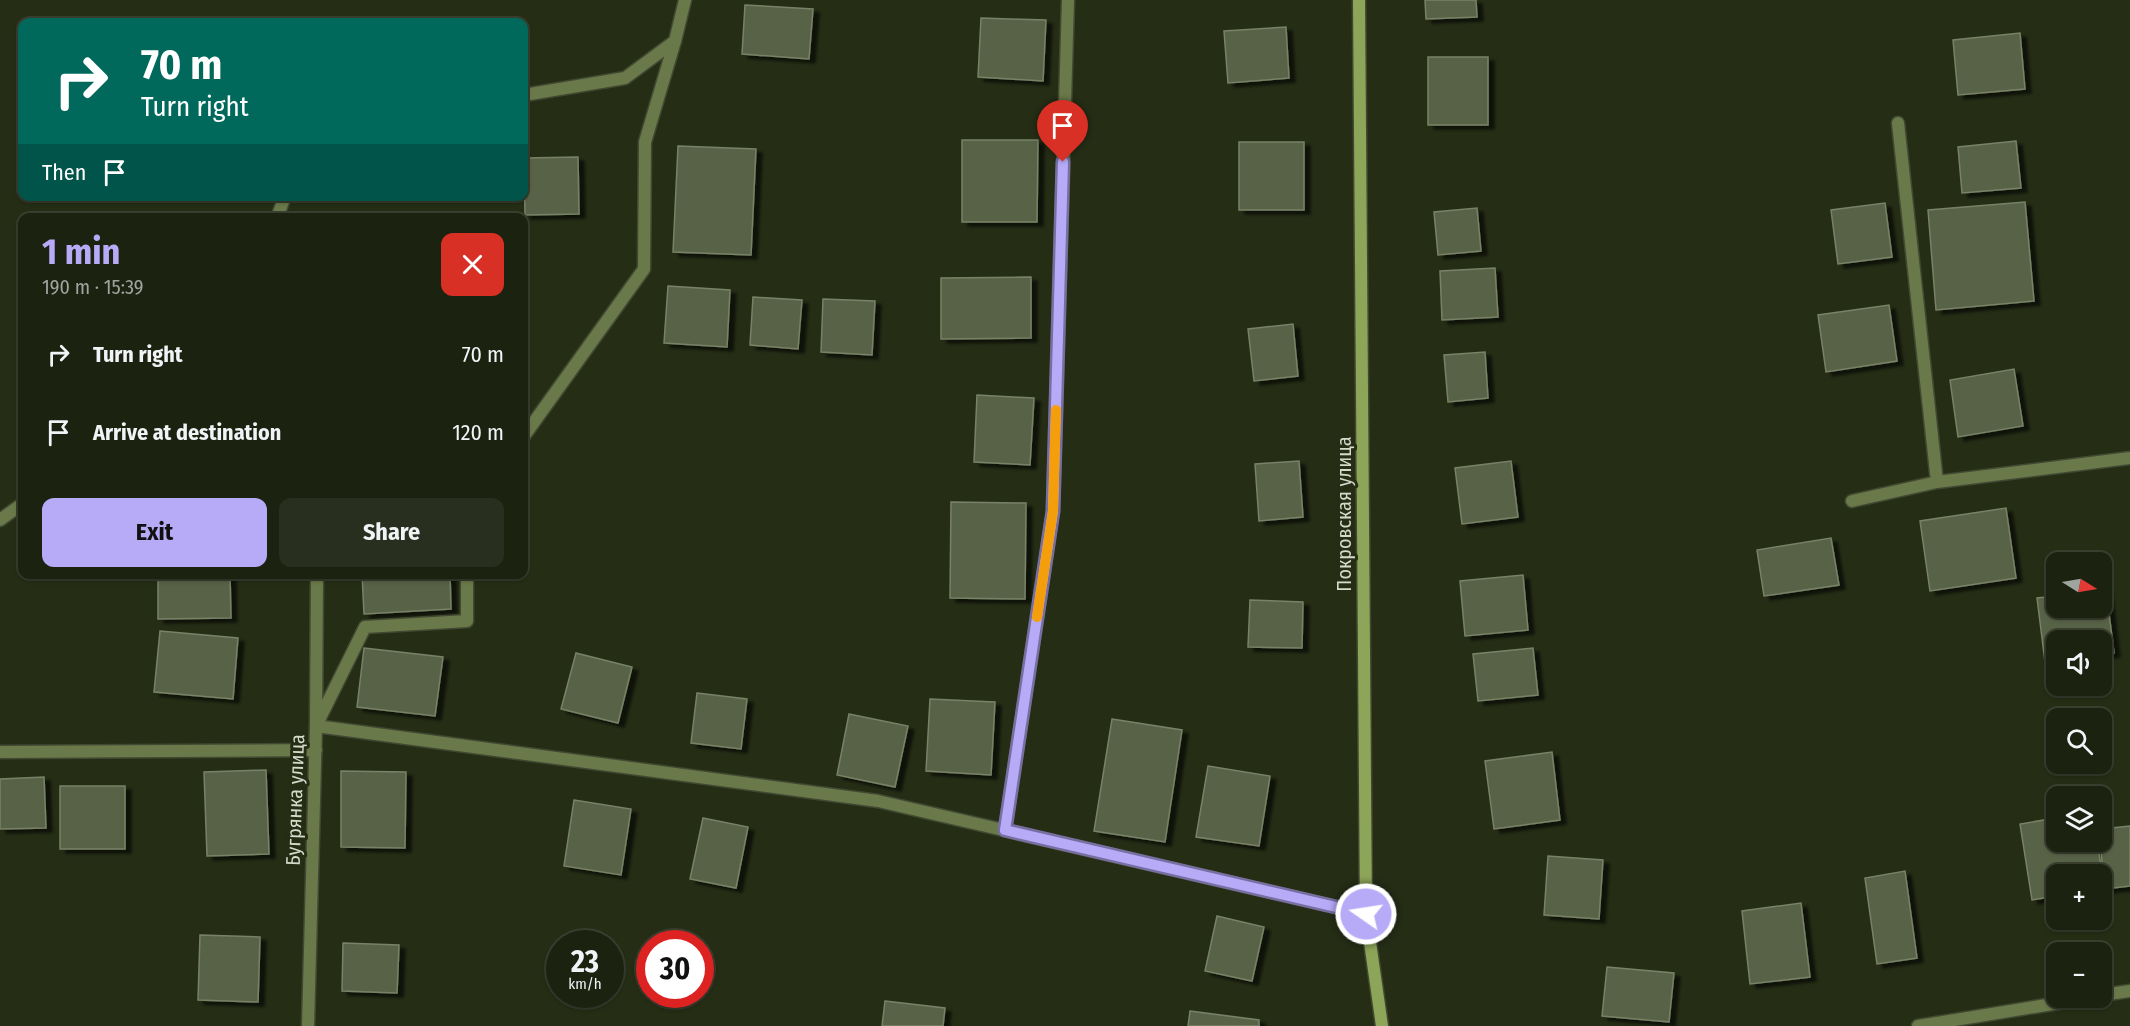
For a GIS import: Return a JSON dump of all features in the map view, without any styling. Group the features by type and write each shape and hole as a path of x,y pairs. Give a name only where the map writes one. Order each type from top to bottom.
{"street":[{"path":"528,430 644,269 645,142 685,0"},
{"path":"1005,830 1053,511 1068,0"},
{"name":"Покровская улица","path":"1359,0 1366,914 1382,1026"},
{"path":"528,94 625,78 675,41"},
{"path":"1898,123 1937,482"},
{"path":"1851,501 1937,482 2130,458"},
{"path":"0,520 18,507"},
{"name":"Бугрянка улица","path":"308,1026 316,750 317,579"},
{"path":"467,579 466,621 366,627 316,726 878,801 1366,914"},
{"path":"0,752 316,750"},
{"path":"2112,994 2130,991"},
{"path":"1918,1026 2046,1005"}],"building":[{"path":"1425,0 1476,0 1477,17 1426,19"},
{"path":"745,5 813,9 809,59 742,54"},
{"path":"981,18 1046,20 1043,81 978,77"},
{"path":"1286,27 1289,78 1228,83 1224,31"},
{"path":"2020,33 2025,89 1958,95 1953,40"},
{"path":"1428,57 1488,57 1488,125 1428,125"},
{"path":"962,140 1038,140 1037,222 962,222"},
{"path":"2016,141 2021,188 1962,193 1958,147"},
{"path":"1239,142 1304,142 1304,210 1239,210"},
{"path":"678,146 756,149 751,255 673,252"},
{"path":"578,157 579,214 528,215 525,213 525,201 528,201 528,158"},
{"path":"2025,202 2034,301 1936,310 1928,210"},
{"path":"1885,203 1892,257 1838,264 1831,210"},
{"path":"1477,208 1481,251 1438,255 1434,212"},
{"path":"1495,268 1498,317 1442,320 1440,271"},
{"path":"1031,277 1031,338 941,339 941,278"},
{"path":"668,286 730,290 727,347 664,343"},
{"path":"753,297 802,300 798,349 750,345"},
{"path":"823,299 875,301 872,355 821,352"},
{"path":"1889,305 1897,361 1826,372 1818,315"},
{"path":"1293,324 1298,376 1254,381 1248,329"},
{"path":"1485,352 1488,398 1448,402 1444,355"},
{"path":"2014,369 2023,426 1958,437 1950,380"},
{"path":"977,395 1034,398 1030,465 974,462"},
{"path":"1299,461 1303,517 1259,521 1255,464"},
{"path":"1511,461 1518,517 1462,524 1455,468"},
{"path":"951,502 1026,503 1025,599 950,598"},
{"path":"2006,508 2016,578 1930,591 1920,521"},
{"path":"1831,538 1839,585 1764,596 1757,550"},
{"path":"1523,575 1528,630 1465,636 1460,581"},
{"path":"158,579 230,579 231,618 158,619"},
{"path":"362,579 450,579 451,609 364,614"},
{"path":"2046,597 2046,618 2110,618 2111,630 2046,630 2045,662 2037,598"},
{"path":"1250,600 1303,602 1302,648 1248,647"},
{"path":"160,631 238,638 233,699 154,692"},
{"path":"364,648 443,657 435,716 357,707"},
{"path":"1533,648 1538,695 1478,701 1473,654"},
{"path":"576,653 632,667 618,723 561,709"},
{"path":"697,693 747,699 741,749 691,743"},
{"path":"930,699 995,702 991,775 926,771"},
{"path":"849,714 908,726 895,787 837,775"},
{"path":"1112,719 1182,730 1165,842 1094,831"},
{"path":"1552,752 1560,820 1494,829 1485,761"},
{"path":"1208,766 1270,776 1259,846 1196,837"},
{"path":"266,770 269,854 207,856 204,772"},
{"path":"341,771 406,772 405,848 341,847"},
{"path":"44,777 46,828 0,829 0,779"},
{"path":"60,786 125,786 125,849 60,849"},
{"path":"574,800 631,809 621,875 564,866"},
{"path":"703,818 748,827 736,888 690,879"},
{"path":"2046,820 2046,852 2099,852 2101,864 2046,864 2046,898 2032,900 2020,824"},
{"path":"2130,826 2130,886 2112,888 2112,864 2102,864 2101,852 2112,852 2112,828"},
{"path":"1548,856 1603,860 1599,919 1544,915"},
{"path":"1905,871 1917,958 1877,964 1865,878"},
{"path":"1801,903 1810,977 1750,984 1742,911"},
{"path":"1217,916 1264,927 1252,981 1205,971"},
{"path":"200,935 260,937 258,1002 198,1000"},
{"path":"343,943 399,945 397,993 342,991"},
{"path":"1607,967 1674,973 1669,1022 1602,1016"},
{"path":"885,1001 945,1008 943,1026 882,1026"},
{"path":"1190,1011 1259,1020 1259,1026 1188,1026"}],"slow traffic":[{"path":"1037,617 1053,511 1056,410"}],"route":[{"path":"1063,162 1053,511 1005,830 1366,914"}]}
